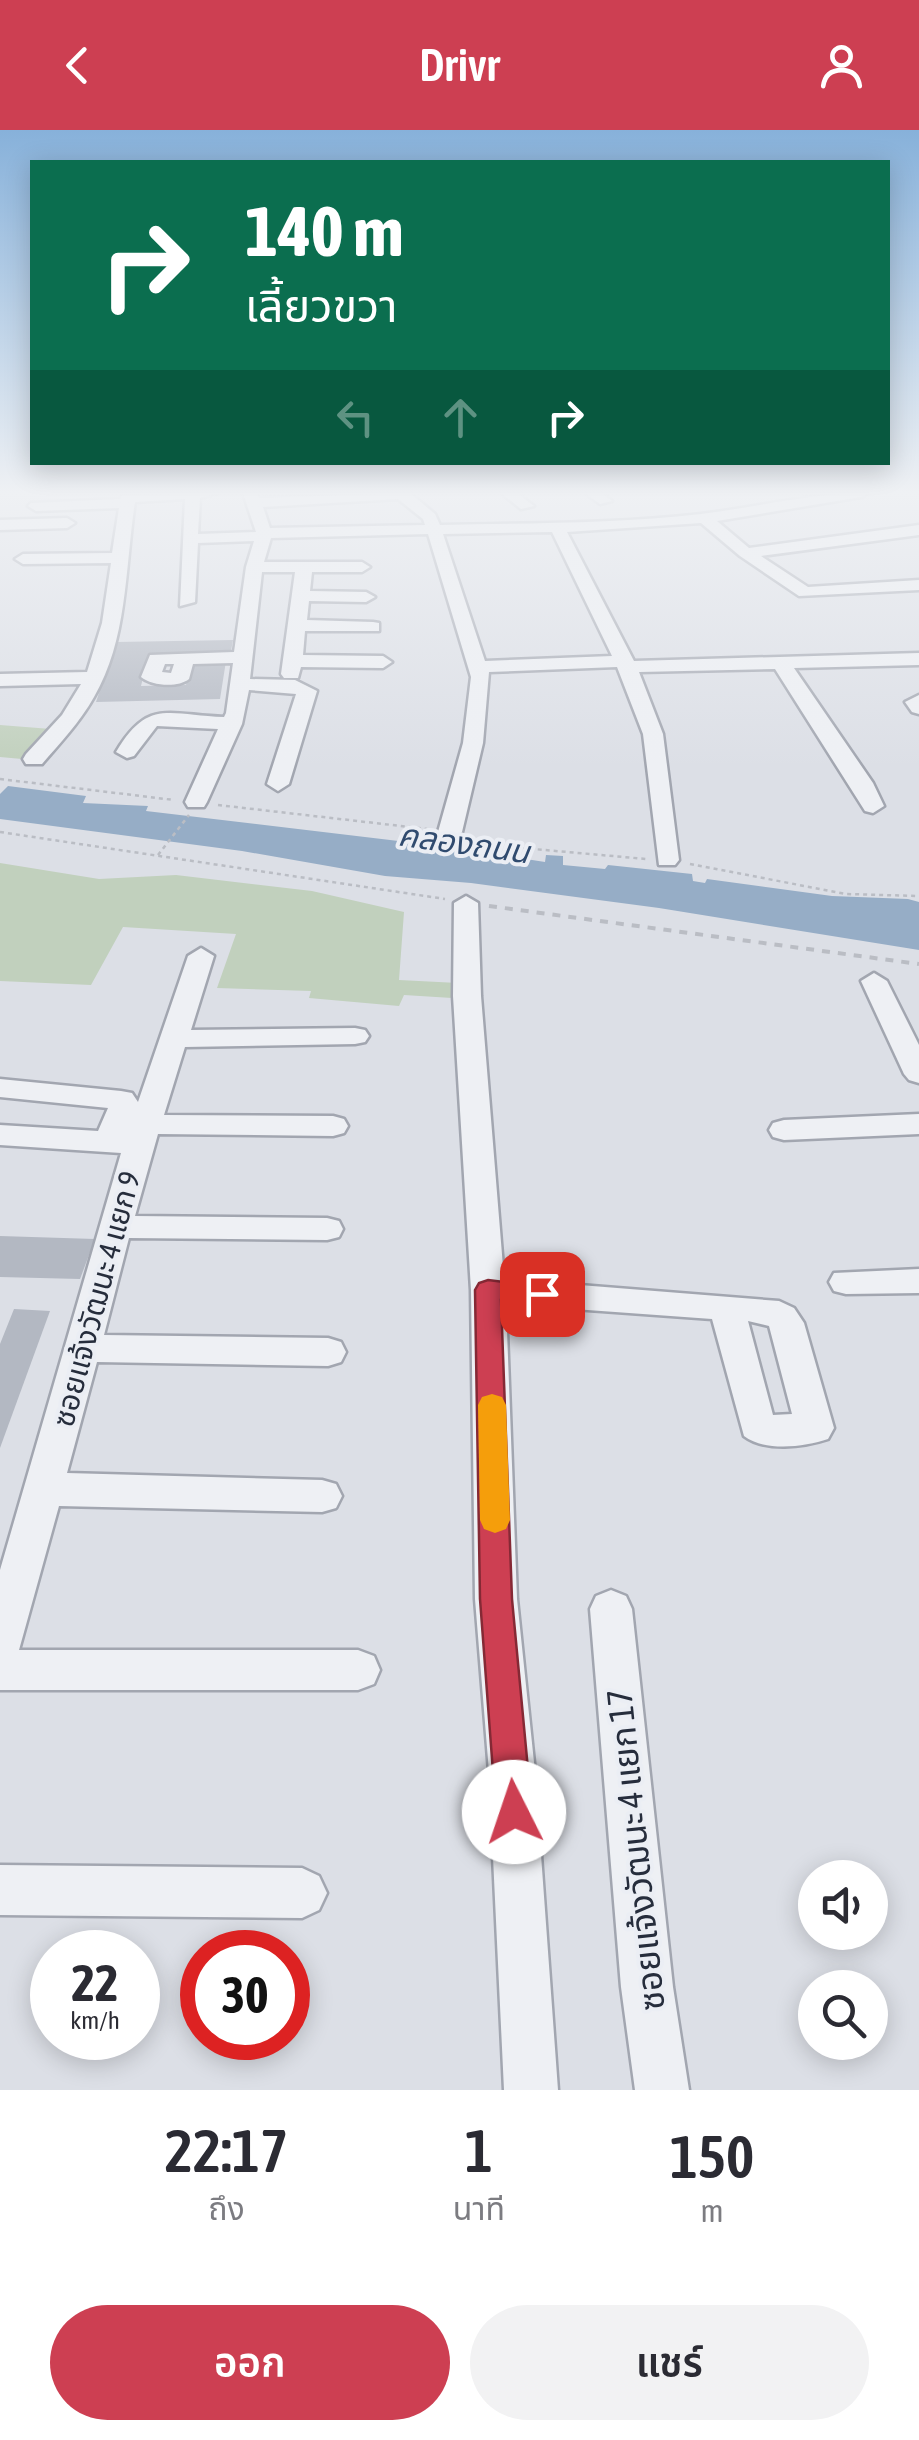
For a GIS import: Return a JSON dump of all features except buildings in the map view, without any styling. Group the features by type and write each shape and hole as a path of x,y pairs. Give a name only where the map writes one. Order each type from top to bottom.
{"street":[{"path":"34,759 63,727 94,678 106,643 114,584"},
{"path":"186,602 187,584"},
{"path":"193,808 232,724 252,584"},
{"path":"302,584 292,667 383,662"},
{"path":"450,584 481,677 478,716 450,832"},
{"path":"586,584 654,734 668,860"},
{"path":"793,584 804,592 919,585"},
{"path":"301,596 366,597"},
{"path":"297,626 372,628"},
{"path":"185,659 242,657"},
{"path":"478,667 919,659"},
{"path":"782,664 862,782 873,806"},
{"path":"0,680 94,678"},
{"path":"238,684 295,686 307,691 278,784"},
{"path":"127,752 140,729 152,720 232,724"},
{"path":"466,903 469,1030 488,1290 496,1599 512,1772 531,2090"},
{"name":"ซอยแจ้งวัฒนะ 4 แยก 9","path":"0,1645 116,1227 132,1136 175,1039 201,956"},
{"path":"874,981 919,1074"},
{"path":"175,1039 355,1036"},
{"path":"0,1088 121,1100 132,1136"},
{"path":"784,1130 919,1124"},
{"path":"0,1134 132,1136 332,1126"},
{"path":"116,1227 327,1229"},
{"path":"846,1282 919,1282"},
{"path":"488,1290 727,1309"},
{"path":"82,1348 328,1352"},
{"path":"44,1489 322,1496"},
{"name":"ซอยแจ้งวัฒนะ 4 แยก 17","path":"611,1609 647,1987 662,2090"},
{"path":"0,1670 358,1670"},
{"path":"0,1890 302,1893"}],"path":[{"path":"158,855 193,808"}],"green space":[{"path":"0,725 51,729 22,759 0,757"},
{"path":"0,863 99,879 176,875 312,891 404,912 399,980 458,983 452,998 404,995 399,1006 309,998 311,991 217,988 236,934 123,927 91,985 0,981"}],"water":[{"path":"8,786 86,796 83,803 148,806 146,811 457,848 454,855 480,852 545,862 546,855 563,856 563,865 605,869 608,865 692,874 693,881 705,883 707,879 832,896 908,899 919,902 919,950 659,908 471,883 385,876 242,851 0,819 0,794"}],"slow traffic":[{"path":"492,1405 495,1520"}],"route":[{"path":"514,1812 496,1599 488,1290 542,1294"}],"water label":[{"name":"คลองถนน","path":"464,843"}]}
